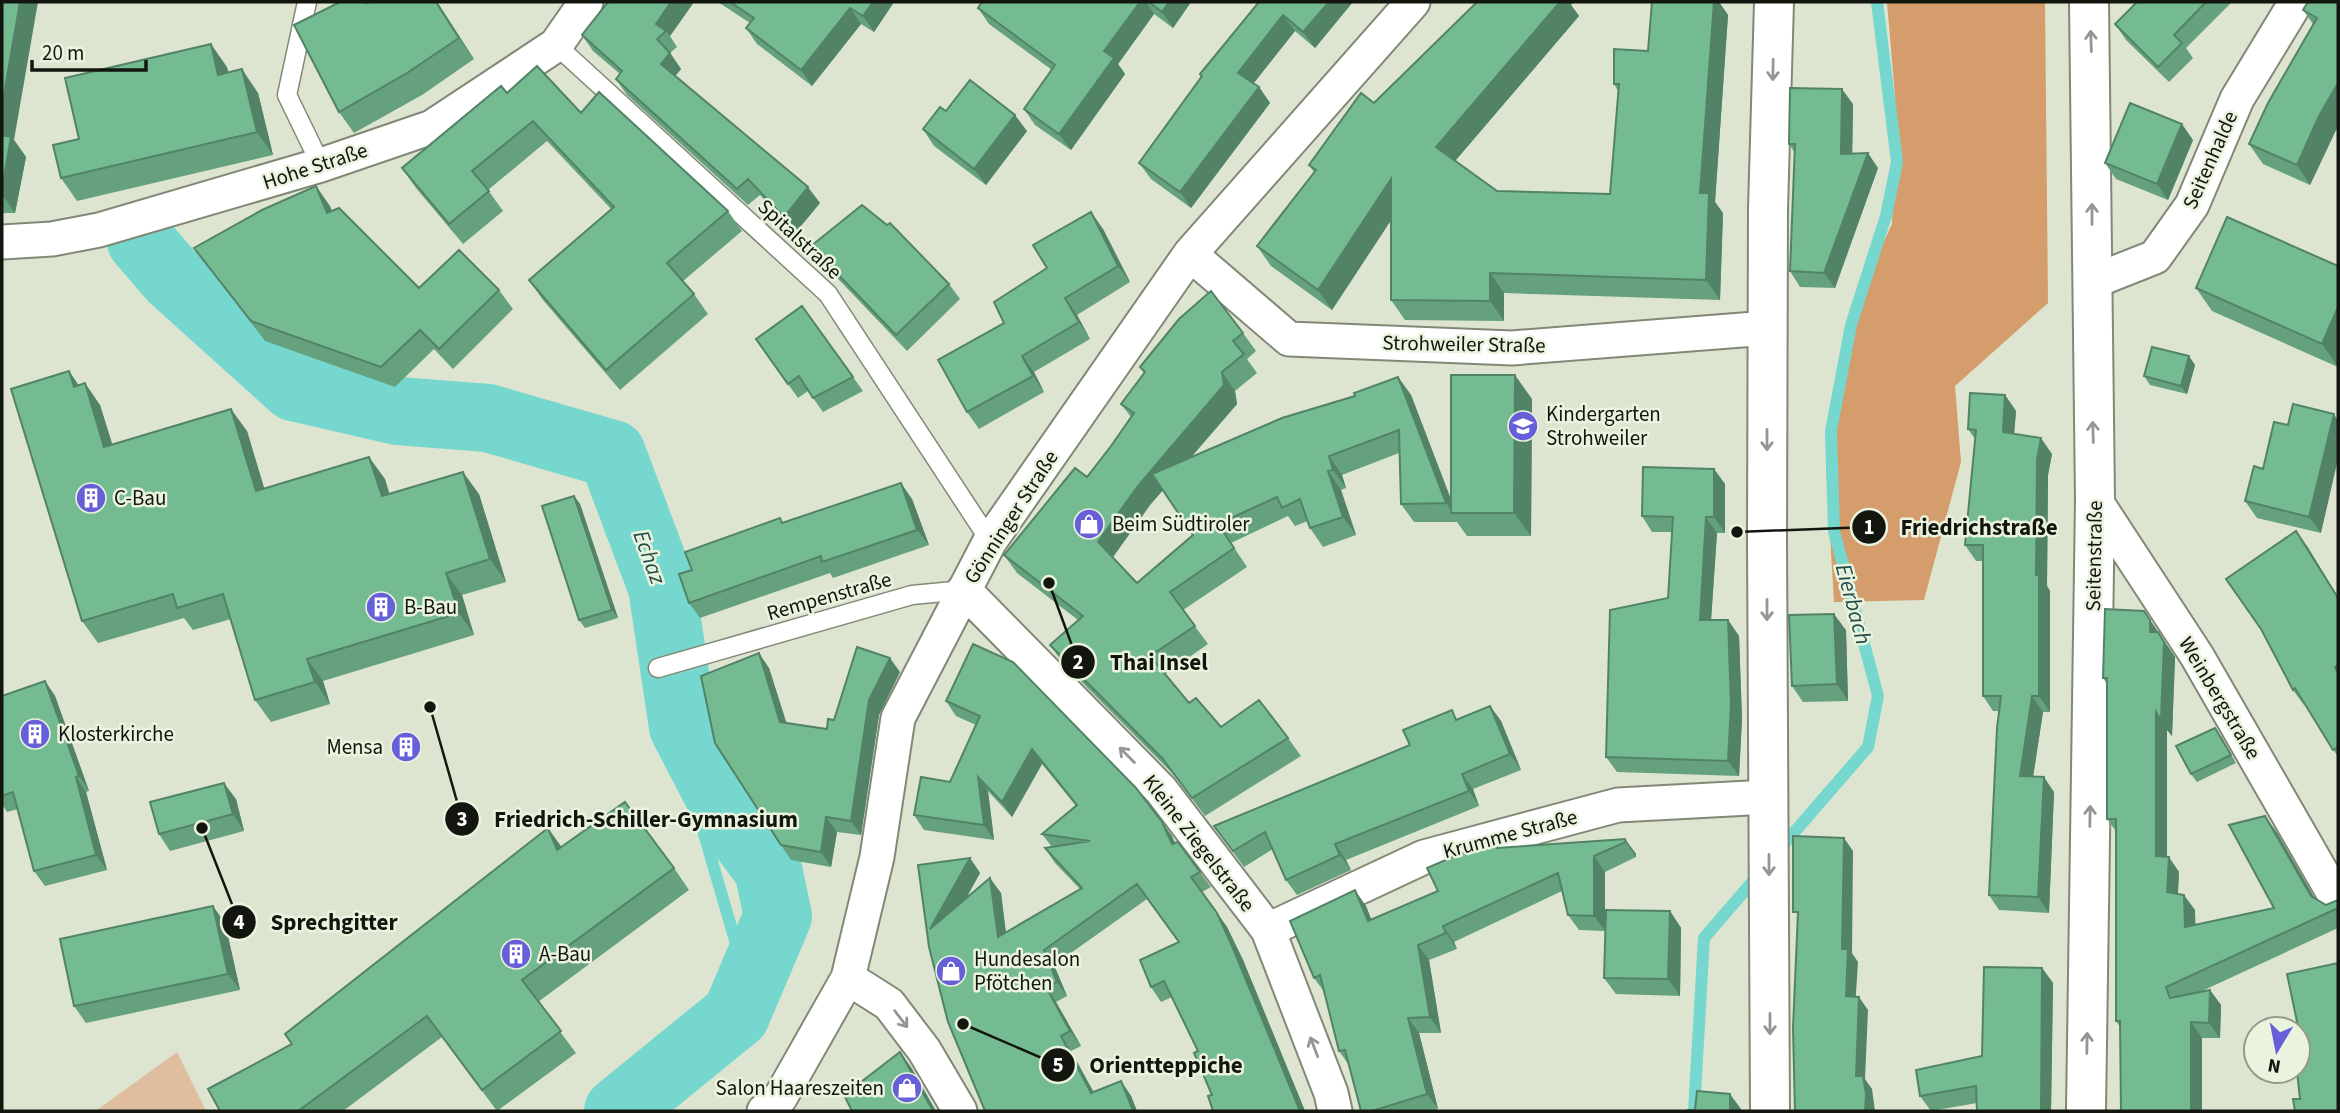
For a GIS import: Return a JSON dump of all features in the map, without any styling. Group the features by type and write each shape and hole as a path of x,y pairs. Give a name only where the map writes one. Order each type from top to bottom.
{"main road":[{"path":"1770,1111 1768,328 1774,2"},
{"name":"Seitenstraße","path":"2086,1111 2095,500 2090,2"}],"street":[{"name":"Hohe Straße","path":"2,242 52,239 99,230 321,166 432,127 556,45 586,2"},
{"name":"Gönninger Straße","path":"764,1111 780,1098 848,978 877,857 898,718 990,541 1190,254 1413,2"},
{"name":"Seitenhalde","path":"2092,282 2155,257 2192,205 2237,99 2296,2"},
{"name":"Strohweiler Straße","path":"1190,254 1289,339 1512,348 1768,328"},
{"name":"Weinbergstraße","path":"2095,500 2197,656 2338,901"},
{"name":"Kleine Ziegelstraße","path":"964,590 1161,790 1268,930 1331,1093 1335,1111"},
{"name":"Krumme Straße","path":"1268,930 1424,857 1618,805 1768,797"},
{"path":"848,978 889,1004 924,1050 960,1111"}],"lane":[{"path":"307,2 287,95 321,166"},
{"name":"Spitalstraße","path":"556,45 828,293 990,541"},
{"name":"Rempenstraße","path":"658,668 912,595 964,590"}],"shaded area":[{"path":"1887,2 2045,2 2048,303 1955,386 1961,462 1924,600 1834,602 1826,468 1846,324 1892,224 1895,96"},
{"path":"177,1052 206,1111 97,1111 97,1110"}],"building":[{"path":"2,2 20,2 2,106"},
{"path":"340,2 436,2 459,38 407,73 339,112 294,25"},
{"path":"608,2 671,2 656,24 666,31 657,39 670,53 661,64 808,187 784,217 748,179 737,189 616,79 622,71 582,35"},
{"path":"730,2 873,2 863,16 850,8 801,70 746,28 754,18"},
{"path":"982,2 1140,2 1104,51 1114,58 1059,134 1024,109 1055,65 978,8"},
{"path":"1149,2 1169,2 1162,12"},
{"path":"1259,2 1329,2 1303,32 1283,15 1238,73 1259,87 1180,192 1139,163 1202,76 1200,74"},
{"path":"1477,2 1560,2 1436,147 1497,191 1610,194 1619,84 1614,84 1614,49 1648,51 1652,2 1714,2 1700,193 1709,193 1706,280 1490,273 1490,301 1391,300 1391,179 1318,290 1257,246 1316,170 1309,165 1361,93 1374,103"},
{"path":"2137,2 2206,2 2174,35 2182,43 2158,67 2115,24"},
{"path":"2308,2 2338,2 2338,83 2319,116 2297,165 2249,144 2268,103 2317,18 2303,10"},
{"path":"211,44 218,75 242,69 257,132 61,178 53,145 79,139 65,78"},
{"path":"537,66 581,113 599,92 728,211 667,263 694,294 606,370 529,280 614,207 533,121 472,171 489,191 449,224 402,168 501,86 507,93"},
{"path":"970,80 1015,115 974,169 923,129 940,107 946,111"},
{"path":"1790,88 1842,89 1841,154 1868,153 1824,273 1790,271 1795,144 1789,144"},
{"path":"2130,103 2182,124 2157,184 2105,163"},
{"path":"2,135 11,137 2,189"},
{"path":"316,186 327,213 339,208 419,288 459,250 499,290 439,349 420,330 381,367 251,321 194,248 262,210"},
{"path":"862,205 887,225 890,223 949,284 896,335 811,246"},
{"path":"1091,212 1118,266 1065,298 1079,322 1022,356 1033,376 967,412 938,360 1004,323 994,302 1047,268 1033,245"},
{"path":"2227,217 2338,266 2338,307 2322,344 2196,288"},
{"path":"1211,291 1243,333 1233,341 1244,354 1222,372 1224,385 1137,487 1098,542 1137,583 1193,535 1152,474 1282,418 1355,396 1354,393 1398,377 1446,503 1401,504 1399,430 1329,456 1333,470 1328,471 1343,517 1310,528 1300,499 1282,508 1277,497 1218,524 1234,548 1170,592 1195,626 1150,656 1189,703 1196,698 1221,727 1259,700 1288,738 1192,798 1162,758 1050,645 1083,616 1004,555 1075,468 1087,477 1134,413 1121,404 1145,372 1140,367 1179,319"},
{"path":"802,306 853,377 813,398 799,376 788,384 756,339"},
{"path":"2152,347 2189,356 2181,386 2144,376"},
{"path":"69,371 74,387 85,383 104,447 231,409 256,491 369,457 382,496 463,472 490,559 446,573 459,613 307,659 315,682 255,700 223,594 177,608 173,594 82,621 11,389"},
{"path":"1451,375 1515,375 1514,513 1451,513"},
{"path":"1970,393 2005,395 2003,432 2041,438 2037,459 2036,575 2039,575 2039,696 2032,696 2020,776 2044,777 2038,897 1989,895 2001,696 1983,696 1983,545 1965,545 1976,430 1968,429"},
{"path":"2293,404 2334,414 2309,517 2245,501 2254,466 2263,469 2274,422 2288,425"},
{"path":"1643,467 1714,469 1714,517 1706,517 1700,620 1728,620 1731,704 1728,761 1606,757 1610,610 1668,598 1673,517 1642,516"},
{"path":"901,483 917,530 822,562 821,556 689,603 679,574 692,570 685,552 780,518 782,523"},
{"path":"574,496 612,610 579,620 542,506"},
{"path":"2296,531 2338,598 2338,665 2335,667 2338,673 2338,747 2333,750 2295,688 2293,690 2261,629 2226,579"},
{"path":"2105,609 2144,611 2150,620 2150,632 2158,632 2164,642 2161,720 2156,712 2156,856 2169,857 2167,892 2184,895 2185,927 2274,908 2229,825 2265,816 2311,896 2326,905 2338,900 2338,908 2166,987 2170,998 2210,990 2209,1023 2191,1022 2191,1111 2121,1111 2120,1021 2116,1021 2116,819 2107,819 2107,678 2103,678"},
{"path":"1834,614 1837,684 1792,686 1789,615"},
{"path":"973,644 1013,662 1136,788 1162,822 1172,844 1178,842 1200,872 1191,877 1217,913 1300,1111 1213,1111 1208,1096 1212,1095 1194,1053 1198,1051 1164,981 1151,987 1140,960 1179,942 1137,884 1044,950 1057,982 1046,987 1070,1031 1061,1036 1091,1093 1121,1081 1133,1111 985,1111 948,1022 929,947 918,865 970,858 930,929 990,878 998,937 1082,888 1045,848 1090,841 1042,834 1077,805 1032,749 1002,802 978,777 984,825 914,815 921,777 950,782 980,716 946,701"},
{"path":"857,647 890,658 869,700 851,821 826,817 821,852 781,845 715,743 701,676 759,653 780,722 827,729 828,719 834,720"},
{"path":"45,681 79,776 76,777 96,855 34,871 13,792 2,796 2,696"},
{"path":"1490,706 1510,754 1462,774 1469,791 1335,844 1340,855 1286,880 1265,832 1233,851 1214,826 1410,745 1403,730 1452,710 1456,720"},
{"path":"2215,728 2231,755 2191,774 2176,746"},
{"path":"224,783 233,814 159,834 150,802"},
{"name":"A-Bau","path":"625,802 674,868 522,980 561,1031 482,1090 427,1016 298,1111 220,1111 208,1089 292,1044 285,1034 548,828 557,850"},
{"path":"1793,836 1844,838 1842,949 1848,949 1846,996 1859,997 1856,1076 1863,1076 1865,1111 1795,1111 1793,1028 1798,912 1793,912"},
{"path":"1625,839 1626,842 1594,856 1594,916 1568,915 1558,873 1443,926 1446,933 1418,945 1430,1017 1408,1018 1427,1094 1372,1111 1361,1111 1345,1050 1339,1051 1320,975 1314,978 1290,921 1355,890 1368,921 1438,891 1427,868 1483,844 1496,844 1497,848"},
{"path":"213,906 228,974 74,1006 60,939"},
{"path":"1606,910 1670,911 1668,979 1604,978"},
{"path":"2338,963 2338,1111 2295,1111 2293,1099 2300,1099 2298,1085 2312,1085 2312,1015 2296,1015 2287,974"},
{"path":"1984,967 2042,968 2041,1111 1977,1111 1976,1086 1920,1096 1916,1070 1982,1056"},
{"path":"900,1052 933,1111 852,1111 844,1095"},
{"path":"1697,1091 1730,1094 1730,1111 1688,1111 1695,1110"}],"waterway":[{"name":"Eierbach","path":"1778,851 1868,747 1878,696 1834,531 1831,431 1851,325 1886,216 1897,162 1877,2"},
{"name":"Echaz","path":"141,241 173,278 294,387 398,411 488,418 612,454 662,587 683,727 732,821 768,869 778,916 736,1015 618,1111"},
{"path":"716,790 702,827 748,985"},
{"name":"Eierbach","path":"1694,1111 1704,938 1760,873"}],"place":[{"name":"Kindergarten Strohweiler","path":"1523,426"},
{"name":"C-Bau","path":"91,498"},
{"name":"Beim Südtiroler","path":"1089,524"},
{"name":"Friedrichstraße","path":"1737,532"},
{"name":"Thai Insel","path":"1049,583"},
{"name":"B-Bau","path":"381,607"},
{"name":"Friedrich-Schiller-Gymnasium","path":"430,707"},
{"name":"Klosterkirche","path":"35,734"},
{"name":"Mensa","path":"406,747"},
{"name":"Sprechgitter","path":"202,828"},
{"name":"A-Bau","path":"516,954"},
{"name":"Hundesalon Pfötchen","path":"951,971"},
{"name":"Orientteppiche","path":"963,1024"},
{"name":"Salon Haareszeiten","path":"907,1088"}]}
